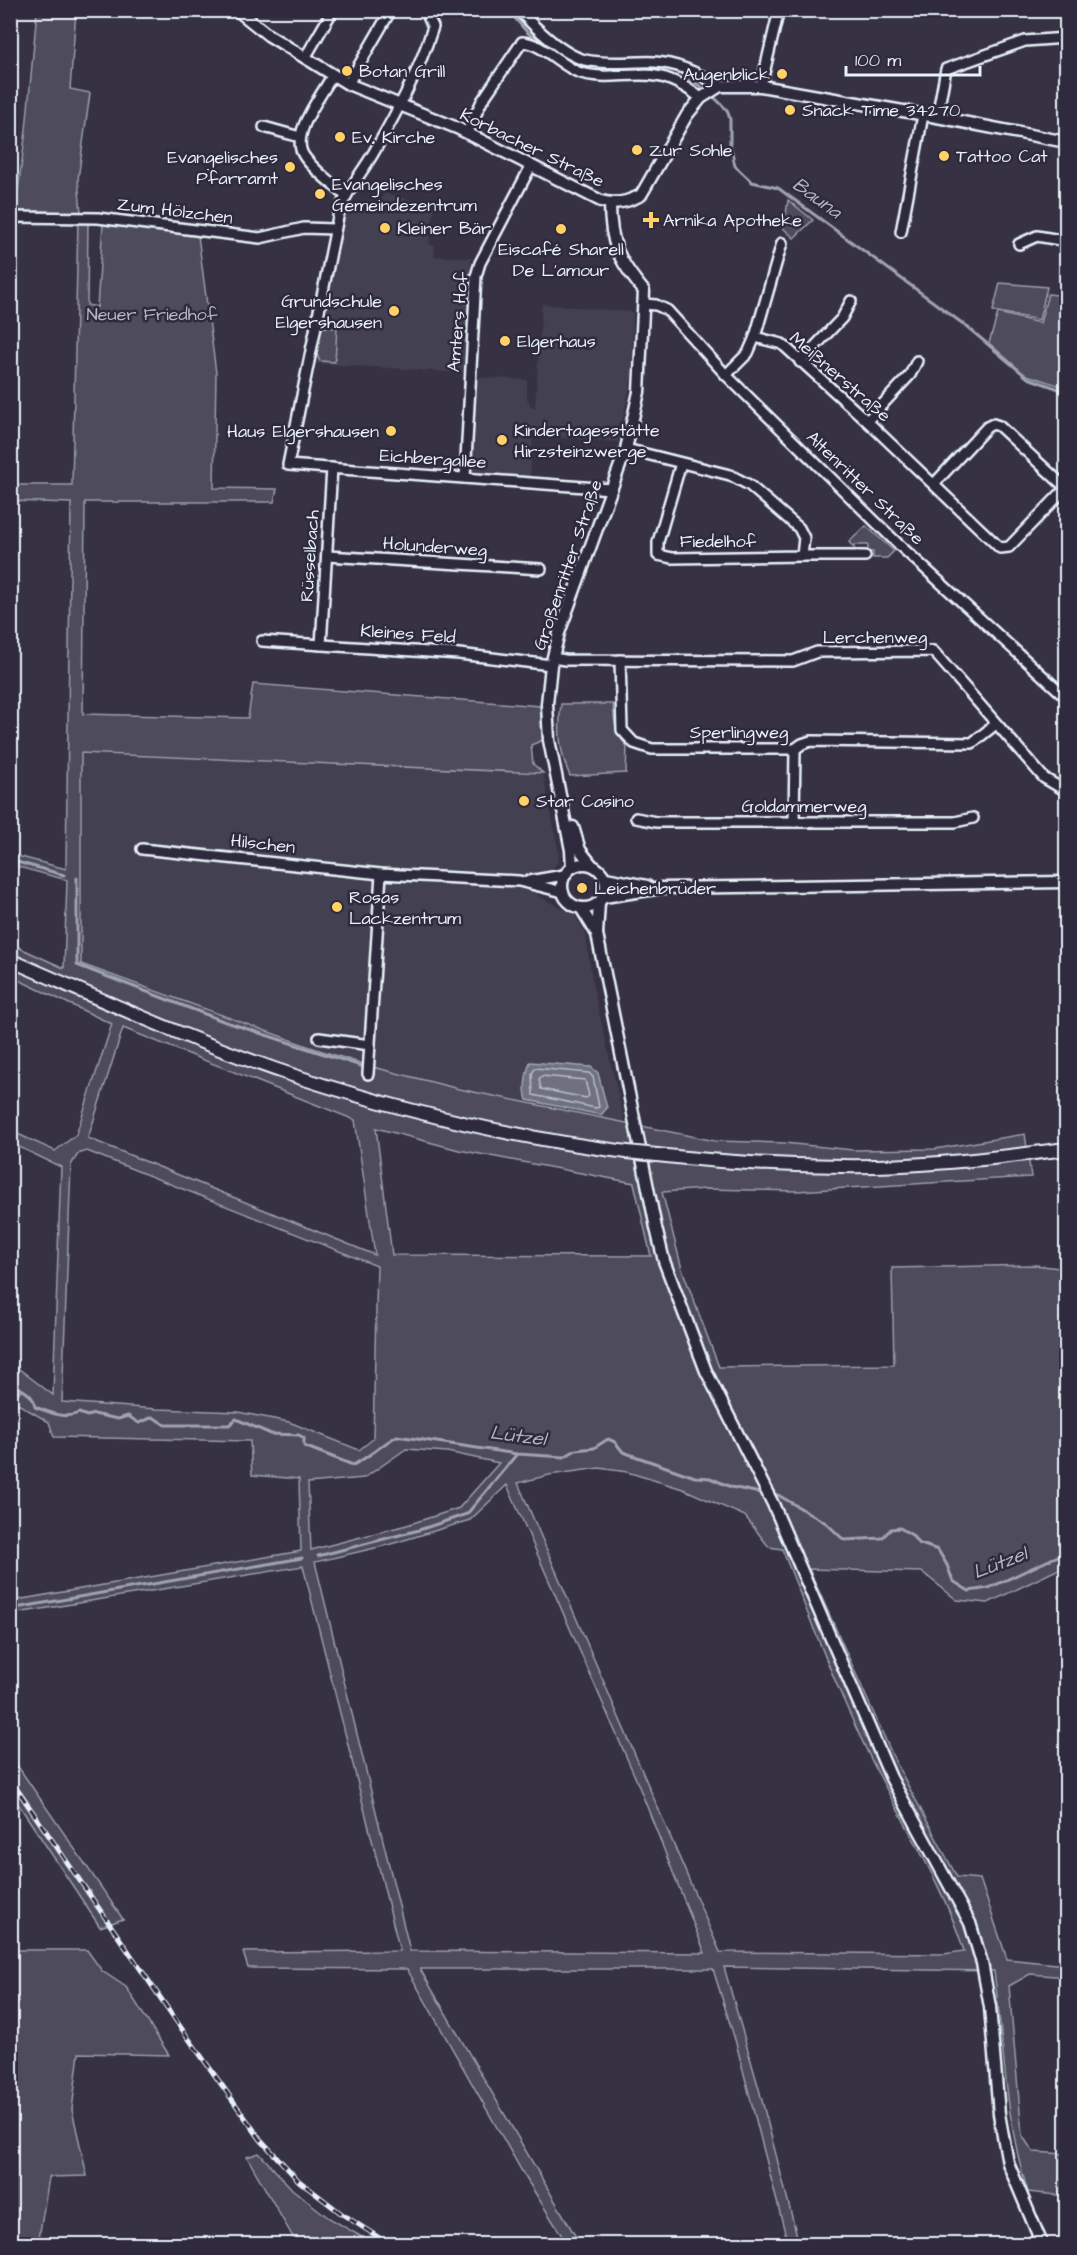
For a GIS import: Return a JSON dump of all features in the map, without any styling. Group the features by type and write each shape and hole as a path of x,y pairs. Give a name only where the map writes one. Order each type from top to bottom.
{"main road":[{"path":"10,960 213,1045 296,1076 384,1104 465,1124 554,1142 627,1152 735,1162 876,1166 997,1158 1066,1149"}],"street":[{"name":"Korbacher Straße","path":"237,10 268,35 332,76 399,107 467,133 610,204 632,200 645,190 687,115 701,98 720,86"},
{"path":"305,58 333,10"},
{"path":"348,84 391,10"},
{"path":"334,229 345,195 373,154 426,51 434,27 425,10"},
{"path":"519,10 528,21 565,51 584,60 606,63 658,62 690,72 720,86 761,86 1066,142"},
{"path":"761,86 779,10"},
{"path":"937,117 946,69 1025,41 1066,38"},
{"path":"467,133 482,101 522,42 530,42 563,65 578,72 595,77 657,76 688,88 701,98"},
{"path":"332,76 310,112 300,137 303,155 345,195"},
{"path":"901,232 923,115"},
{"path":"264,127 300,137"},
{"name":"Amters Hof","path":"465,478 474,292 480,263 531,166"},
{"name":"Großenritter Straße","path":"568,871 571,850 549,740 552,662 560,633 626,449 639,392 644,291 620,260 615,247 610,204"},
{"name":"Zum Hölzchen","path":"10,217 98,218 260,238 310,228 334,229"},
{"name":"Eichbergallee","path":"334,229 317,328 296,418 288,465 611,489"},
{"path":"1019,244 1037,236 1066,241"},
{"path":"726,375 748,353 755,337 782,243"},
{"path":"800,362 842,318 851,301"},
{"name":"Altenritter Straße","path":"644,304 656,305 667,310 726,375 897,543 1066,697"},
{"name":"Meißnerstraße","path":"755,337 782,344 867,421 1000,548 1010,547 1066,488 999,426 993,424 987,427 934,484"},
{"path":"867,421 910,375 917,361"},
{"path":"626,449 730,475 749,485 799,528 804,538 802,556"},
{"name":"Fiedelhof","path":"681,463 658,542 657,555 672,558 865,556"},
{"name":"Rüsselbach","path":"321,645 332,468"},
{"name":"Holunderweg","path":"327,556 541,569"},
{"name":"Kleines Feld","path":"262,641 552,662"},
{"name":"Lerchenweg","path":"552,662 565,660 793,661 818,652 933,651 1044,778 1066,790"},
{"name":"Sperlingweg","path":"620,660 622,730 634,743 652,749 795,750 811,741 972,743 996,724"},
{"path":"794,822 795,750"},
{"name":"Großenritter Straße","path":"555,769 580,850 591,864"},
{"name":"Goldammerweg","path":"636,818 656,822 955,822 973,818"},
{"name":"Hilschen","path":"142,849 381,874 527,882 563,892"},
{"path":"1042,2244 1008,2163 999,2114 990,2007 982,1963 970,1923 891,1779 772,1504 706,1371 664,1261 597,934 602,900 606,891 606,878 591,864 584,863 568,871 563,892 570,903 581,908 588,908 602,900 662,888 1066,882"},
{"name":"Hilschen","path":"527,882 568,871"},
{"path":"368,1074 381,874"},
{"path":"606,878 662,888"},
{"path":"581,908 597,934"},
{"path":"319,1038 370,1045"}],"shaded area":[{"name":"Grundschule Elgershausen","path":"384,193 422,203 436,203 429,244 435,246 434,256 471,258 466,373 309,363 342,218 348,202 380,204"},
{"path":"542,304 633,312 632,376 618,442 533,436 530,477 470,473 474,377 527,380 527,398 531,406 535,408"},
{"path":"81,753 543,773 559,853 558,862 552,869 536,873 538,896 575,915 585,932 594,991 625,1123 459,1089 369,1066 81,964"}],"green space":[{"path":"37,11 76,11 70,89 90,93 78,179 81,213 15,214 26,130"},
{"path":"788,200 813,220 794,238 784,229"},
{"name":"Neuer Friedhof","path":"78,221 88,222 87,305 97,307 103,224 198,236 216,373 214,488 277,489 274,502 85,502 83,714 248,718 253,684 540,706 543,740 531,745 533,764 543,773 81,753 81,964 369,1066 459,1089 715,1141 784,1143 853,1150 935,1149 1025,1134 1031,1177 797,1191 706,1189 662,1192 682,1269 719,1367 894,1365 892,1268 1035,1265 1066,1269 1066,1569 1061,1568 988,1603 957,1600 922,1572 809,1569 896,1763 957,1877 980,1879 1007,1959 1066,1965 1066,1977 1030,1974 1009,1986 1022,2135 1033,2152 1066,2154 1066,2196 1028,2192 1014,2138 994,1971 724,1967 759,2089 799,2244 788,2244 736,2043 713,1969 420,1969 580,2244 567,2244 524,2175 407,1969 248,1968 243,1952 400,1951 303,1566 11,1614 11,1601 301,1551 299,1479 252,1475 250,1441 54,1437 49,1422 18,1404 11,1407 10,1362 53,1395 61,1167 11,1143 11,1131 55,1151 76,1135 112,1024 10,976 11,944 64,968 67,880 11,865 10,854 66,869 71,503 11,501 10,485 72,485","holes":["123,1028 355,1120 375,1255 88,1138","376,1128 459,1150 634,1183 651,1256 392,1255","87,1151 377,1266 373,1439 359,1450 289,1422 238,1412 62,1402 71,1165 78,1154","406,1449 447,1452 499,1463 459,1508 407,1525 311,1550 308,1483 364,1478","599,1468 627,1472 683,1489 745,1516 769,1547 782,1549 851,1716 877,1771 936,1881 964,1951 944,1954 720,1952 518,1483 549,1475","507,1485 636,1779 705,1953 410,1951 315,1562 388,1545 470,1520"]},
{"path":"1000,283 1047,287 1039,320 993,311"},
{"path":"1048,294 1066,296 1066,396 1061,386 1024,374 989,343 998,313 1040,323"},
{"path":"321,327 337,328 335,362 320,361 318,357 317,344"},
{"path":"866,526 894,551 887,558 873,558 873,552 868,552 868,545 854,545 854,548 849,542"},
{"path":"561,704 613,704 618,732 627,746 626,773 570,776 560,740"},
{"path":"10,1755 123,1919 100,1927 11,1793"},
{"path":"11,1950 87,1950 102,1971 126,1987 169,2055 79,2053 72,2110 87,2176 49,2177 38,2244 11,2244"},
{"path":"259,2153 292,2189 329,2218 374,2244 297,2244 247,2157"}],"water":[{"path":"530,1062 591,1067 598,1073 607,1108 601,1115 527,1100 525,1091"}],"waterway":[{"name":"Bauna","path":"508,10 527,32 548,48"},
{"name":"Bauna","path":"566,60 592,71 659,70 697,84 706,90"},
{"name":"Bauna","path":"711,94 727,110 735,166 752,182 778,188 966,326 1028,378 1059,389 1066,401"},
{"path":"10,860 64,875"},
{"path":"77,878 77,965 223,1021 361,1066"},
{"name":"Lützel","path":"10,1382 30,1395 35,1407 57,1414 68,1416 79,1413 87,1416 94,1414 118,1419 128,1416 139,1423 153,1417 165,1425 229,1425 236,1419 271,1434 299,1435 304,1438 304,1446 353,1465 397,1436 517,1454 564,1457 576,1450 594,1448 608,1439 615,1442 623,1452 695,1477 710,1478 731,1487 765,1494"},
{"path":"10,1396 22,1390"},
{"path":"318,1556 419,1530 467,1514 516,1455"},
{"name":"Lützel","path":"771,1494 778,1495 826,1523 844,1540 882,1538 891,1529 900,1528 912,1535 918,1543 938,1550 953,1581 969,1591 989,1588 1060,1555 1066,1556"},
{"path":"10,1609 302,1558"}],"railway":[{"path":"10,1779 261,2140 299,2181 342,2214 389,2244"}],"place":[{"name":"Botan Grill","path":"347,71"},
{"name":"Augenblick","path":"782,74"},
{"name":"Snack Time 34270","path":"790,110"},
{"name":"Ev. Kirche","path":"340,137"},
{"name":"Zur Sohle","path":"637,150"},
{"name":"Tattoo Cat","path":"944,156"},
{"name":"Evangelisches Pfarramt","path":"290,167"},
{"name":"Evangelisches Gemeindezentrum","path":"320,194"},
{"name":"Arnika Apotheke","path":"651,220"},
{"name":"Kleiner Bär","path":"385,228"},
{"name":"Eiscafé Sharell De L‘amour","path":"561,229"},
{"name":"Grundschule Elgershausen","path":"394,311"},
{"name":"Elgerhaus","path":"505,341"},
{"name":"Haus Elgershausen","path":"391,431"},
{"name":"Kindertagesstätte Hirzsteinzwerge","path":"502,440"},
{"name":"Star Casino","path":"524,801"},
{"name":"Leichenbrüder","path":"582,888"},
{"name":"Rosas Lackzentrum","path":"337,907"}]}
